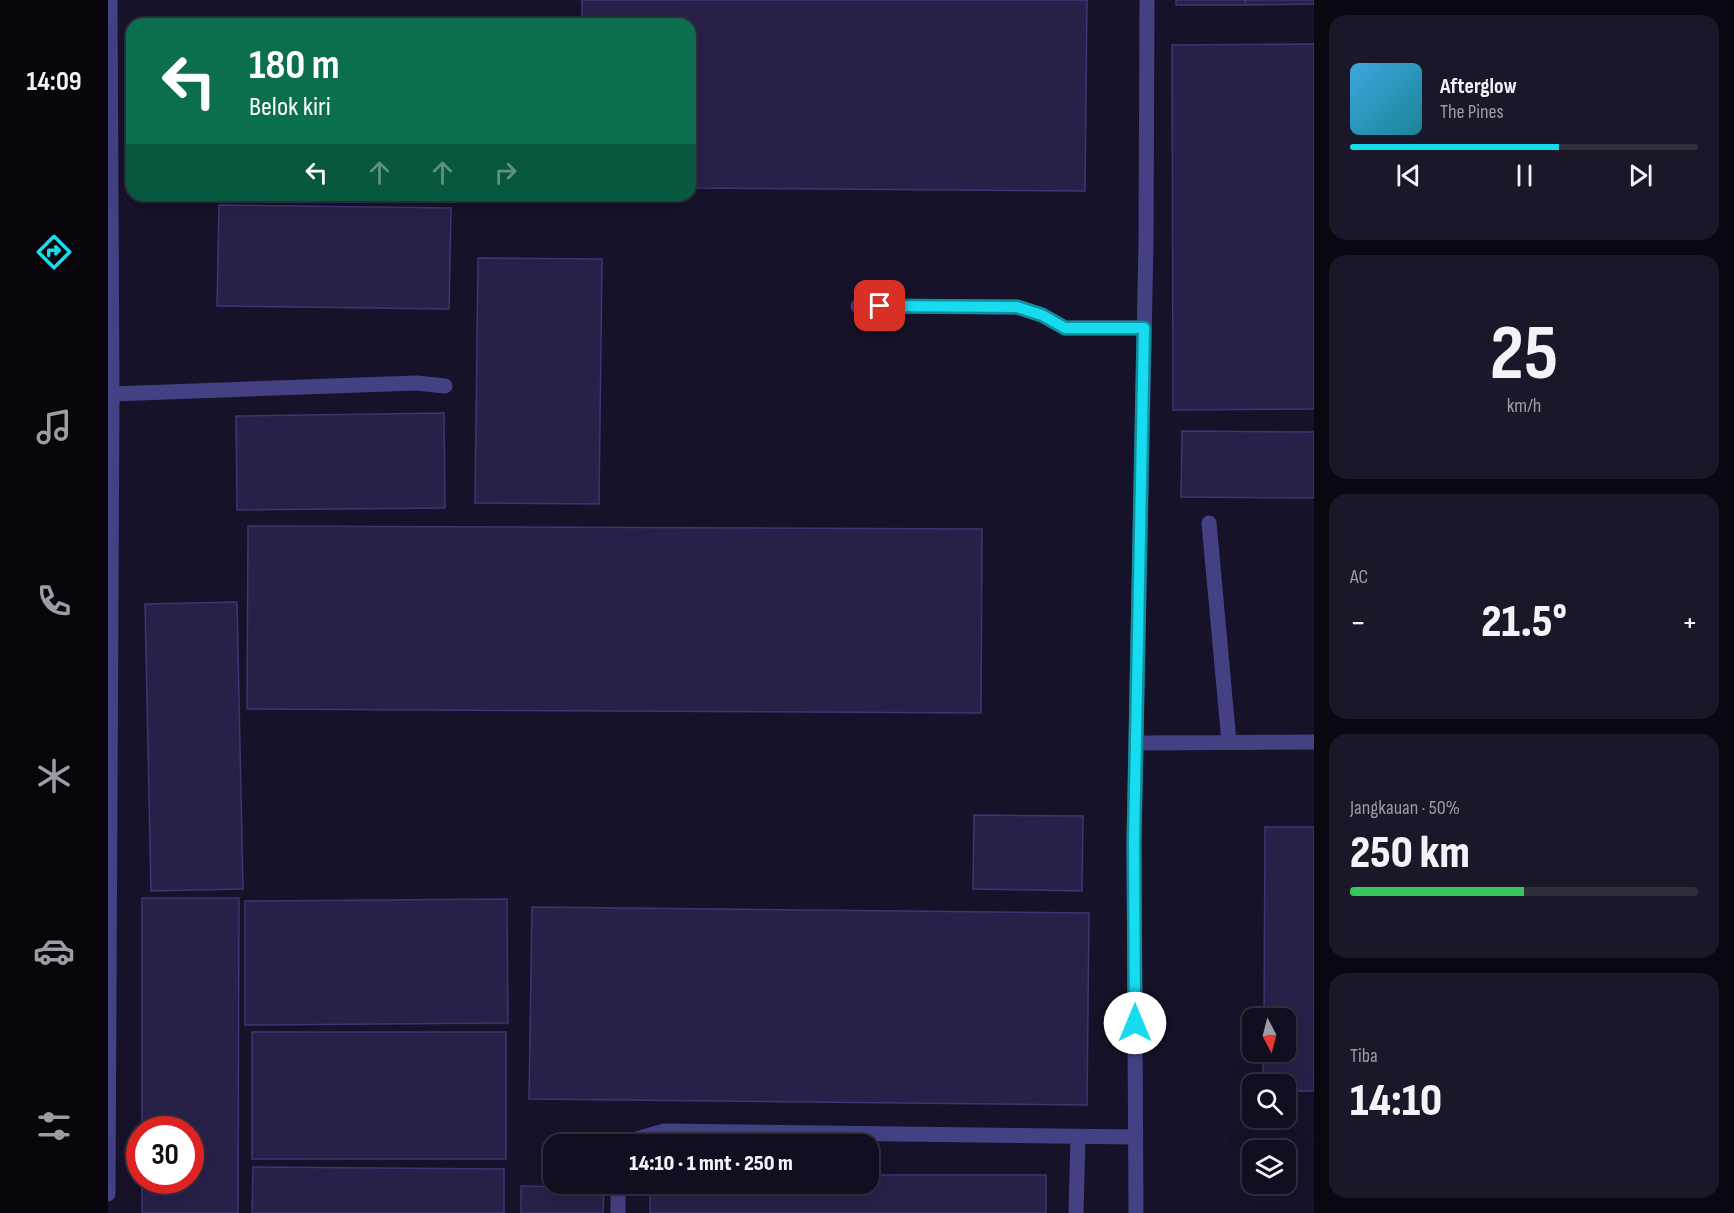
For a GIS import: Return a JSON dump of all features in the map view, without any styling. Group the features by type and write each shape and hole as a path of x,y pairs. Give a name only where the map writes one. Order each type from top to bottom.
{"street":[{"path":"108,1194 112,394 110,0"},
{"path":"1136,1213 1134,842 1144,328 1147,0"},
{"path":"858,306 1017,307 1042,315 1065,328 1144,328"},
{"path":"112,394 416,383 445,386"},
{"path":"1209,523 1229,742"},
{"path":"1136,743 1314,742"},
{"path":"654,1134 664,1131 871,1134"},
{"path":"879,1134 1136,1137"},
{"path":"1076,1213 1078,1137"},
{"path":"618,1194 618,1213"}],"building":[{"path":"582,0 1087,0 1085,191 696,188 696,18 582,18"},
{"path":"1176,0 1245,0 1245,5 1176,5"},
{"path":"1245,0 1314,0 1314,4 1245,5"},
{"path":"1314,44 1314,409 1173,410 1172,45"},
{"path":"219,205 451,208 449,309 217,306"},
{"path":"478,258 602,259 599,504 475,503"},
{"path":"444,413 445,508 237,510 236,416"},
{"path":"1182,431 1314,432 1314,498 1181,497"},
{"path":"248,526 982,529 981,713 247,709"},
{"path":"237,602 243,889 151,891 145,604"},
{"path":"974,815 1083,816 1082,891 973,889"},
{"path":"1265,827 1314,827 1314,1091 1296,1091 1296,1074 1263,1074 1263,1062 1296,1062 1296,1008 1264,1008"},
{"path":"142,898 239,898 238,1213 142,1213 142,1194 204,1194 204,1116 142,1116"},
{"path":"507,899 508,1023 245,1025 245,901"},
{"path":"532,907 1089,913 1087,1105 529,1099"},
{"path":"252,1032 506,1032 506,1159 252,1159"},
{"path":"253,1167 504,1169 504,1213 252,1213"},
{"path":"879,1175 1046,1175 1046,1213 650,1213 650,1194 879,1194"},
{"path":"521,1186 543,1187 543,1194 604,1194 603,1213 521,1213"}],"route":[{"path":"880,306 1017,307 1042,315 1065,328 1144,328 1134,842 1135,1023"}]}
